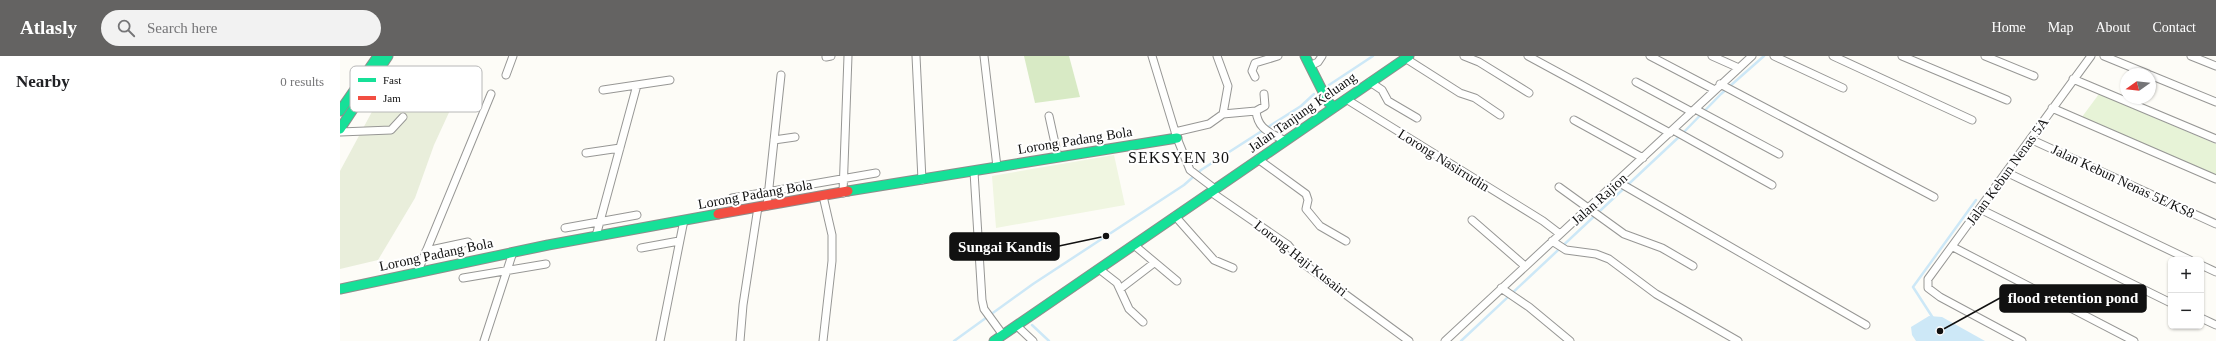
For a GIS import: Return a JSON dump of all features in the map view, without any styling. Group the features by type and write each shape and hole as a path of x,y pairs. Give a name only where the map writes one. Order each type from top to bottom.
{"street":[{"path":"371,66 378,56"},
{"path":"381,66 388,56"},
{"path":"506,75 512,56"},
{"path":"843,193 848,56"},
{"path":"916,56 922,180"},
{"path":"984,56 997,167"},
{"path":"1152,56 1176,135 1209,124 1223,114 1256,111 1265,106 1264,94"},
{"path":"1217,56 1228,86 1223,114"},
{"path":"1255,77 1252,71 1255,63 1278,56"},
{"path":"1305,56 1328,102 1334,107"},
{"path":"1310,66 1318,62 1322,56"},
{"path":"1464,56 1478,62 1529,93"},
{"path":"1528,56 1685,137 1772,184"},
{"path":"1650,56 1715,90"},
{"path":"1712,56 1731,66 1739,68"},
{"name":"Jalan Rajion","path":"1445,341 1503,289 1525,266 1560,234 1589,211 1620,182 1641,157 1673,132 1694,110 1752,56"},
{"path":"1774,56 1843,88"},
{"path":"1833,56 1972,120"},
{"path":"1902,56 2007,100"},
{"path":"1985,56 2034,76"},
{"name":"Jalan Kebun Nenas 5A","path":"2022,341 1940,297 1928,288 1928,279 2091,56"},
{"path":"2104,56 2134,68"},
{"path":"2191,56 2216,66"},
{"path":"1407,57 1460,93 1474,98 1500,114"},
{"name":"Jalan Tanjung Keluang","path":"994,341 1407,57"},
{"path":"767,206 781,75"},
{"path":"2156,77 2216,102"},
{"path":"2073,79 2216,139"},
{"path":"603,90 670,80"},
{"path":"1370,82 1382,90 1388,101 1417,118"},
{"path":"1636,82 1779,154"},
{"path":"596,236 637,85"},
{"path":"1722,85 1934,197"},
{"path":"418,272 491,94"},
{"path":"340,111 350,97"},
{"name":"Lorong Nasirrudin","path":"1346,99 1543,221 1560,234"},
{"path":"2052,108 2216,179"},
{"path":"1256,111 1257,121 1260,126 1285,141"},
{"path":"340,129 351,112"},
{"path":"1049,116 1058,157"},
{"path":"340,132 391,130 403,117"},
{"path":"1574,120 1641,157"},
{"name":"Lorong Padang Bola","path":"340,289 596,236 758,207 974,172 1176,135"},
{"name":"Lorong Haji Kusairi","path":"1176,135 1190,170 1204,180 1213,190 1279,239 1292,250 1304,264 1408,341"},
{"path":"774,140 795,137"},
{"name":"Jalan Kebun Nenas 5E/KS8","path":"2030,139 2216,224"},
{"path":"586,153 620,148"},
{"path":"1258,159 1306,194 1308,200 1306,209 1320,226 1346,241"},
{"path":"974,172 982,300 984,309 1004,335"},
{"path":"2006,172 2184,257"},
{"path":"732,198 876,173"},
{"path":"1620,182 1866,324"},
{"path":"1559,187 1589,211 1624,234 1662,248 1693,266"},
{"path":"823,196 832,235 832,261 823,341"},
{"path":"740,341 743,305 758,207"},
{"path":"1980,209 2168,302"},
{"path":"565,228 637,215"},
{"path":"1175,216 1214,260 1233,268"},
{"path":"660,341 684,220"},
{"path":"1472,220 1525,266"},
{"path":"641,248 679,241"},
{"path":"426,251 468,242"},
{"path":"1553,242 1564,250 1577,254 1603,255 1614,261 1643,286 1692,317 1738,341"},
{"path":"1134,245 1177,281"},
{"path":"1953,246 2134,341"},
{"path":"484,341 513,252"},
{"path":"1120,289 1154,263"},
{"path":"463,278 546,264"},
{"path":"2204,266 2216,272"},
{"path":"1099,269 1117,283 1129,308 1143,322"},
{"path":"1503,289 1516,297 1570,341"},
{"path":"2204,319 2216,325"},
{"path":"1017,326 1033,341"}],"green space":[{"path":"1024,56 1069,56 1080,97 1035,103"},
{"path":"2099,94 2216,144 2216,176 2082,117"},
{"path":"372,112 449,112 434,145 415,198 378,260 340,269 340,171"},
{"path":"1114,155 1125,205 996,228 992,176"}],"water":[{"path":"1929,316 1942,317 1985,341 1916,341 1912,335 1911,327"}],"waterway":[{"path":"1329,85 1373,56"},
{"path":"1461,341 1681,135 1721,94 1764,56"},
{"path":"954,341 1033,284 1184,185 1201,170 1301,106 1314,94"},
{"path":"1933,318 1913,287 1976,200"},
{"path":"1032,325 1049,341"}],"traffic: fast":[{"path":"371,66 378,56"},
{"path":"381,66 388,56"},
{"path":"1305,56 1328,102 1334,107"},
{"path":"994,341 1409,56"},
{"path":"340,111 350,97"},
{"path":"340,129 351,112"},
{"path":"848,191 1177,138"},
{"path":"340,289 548,245 718,214"}],"traffic: jam":[{"path":"718,214 848,191"}],"place":[{"name":"Sungai Kandis","path":"1106,236"},
{"name":"flood retention pond","path":"1940,331"}],"district":[{"name":"SEKSYEN 30","path":"1179,157"}]}
